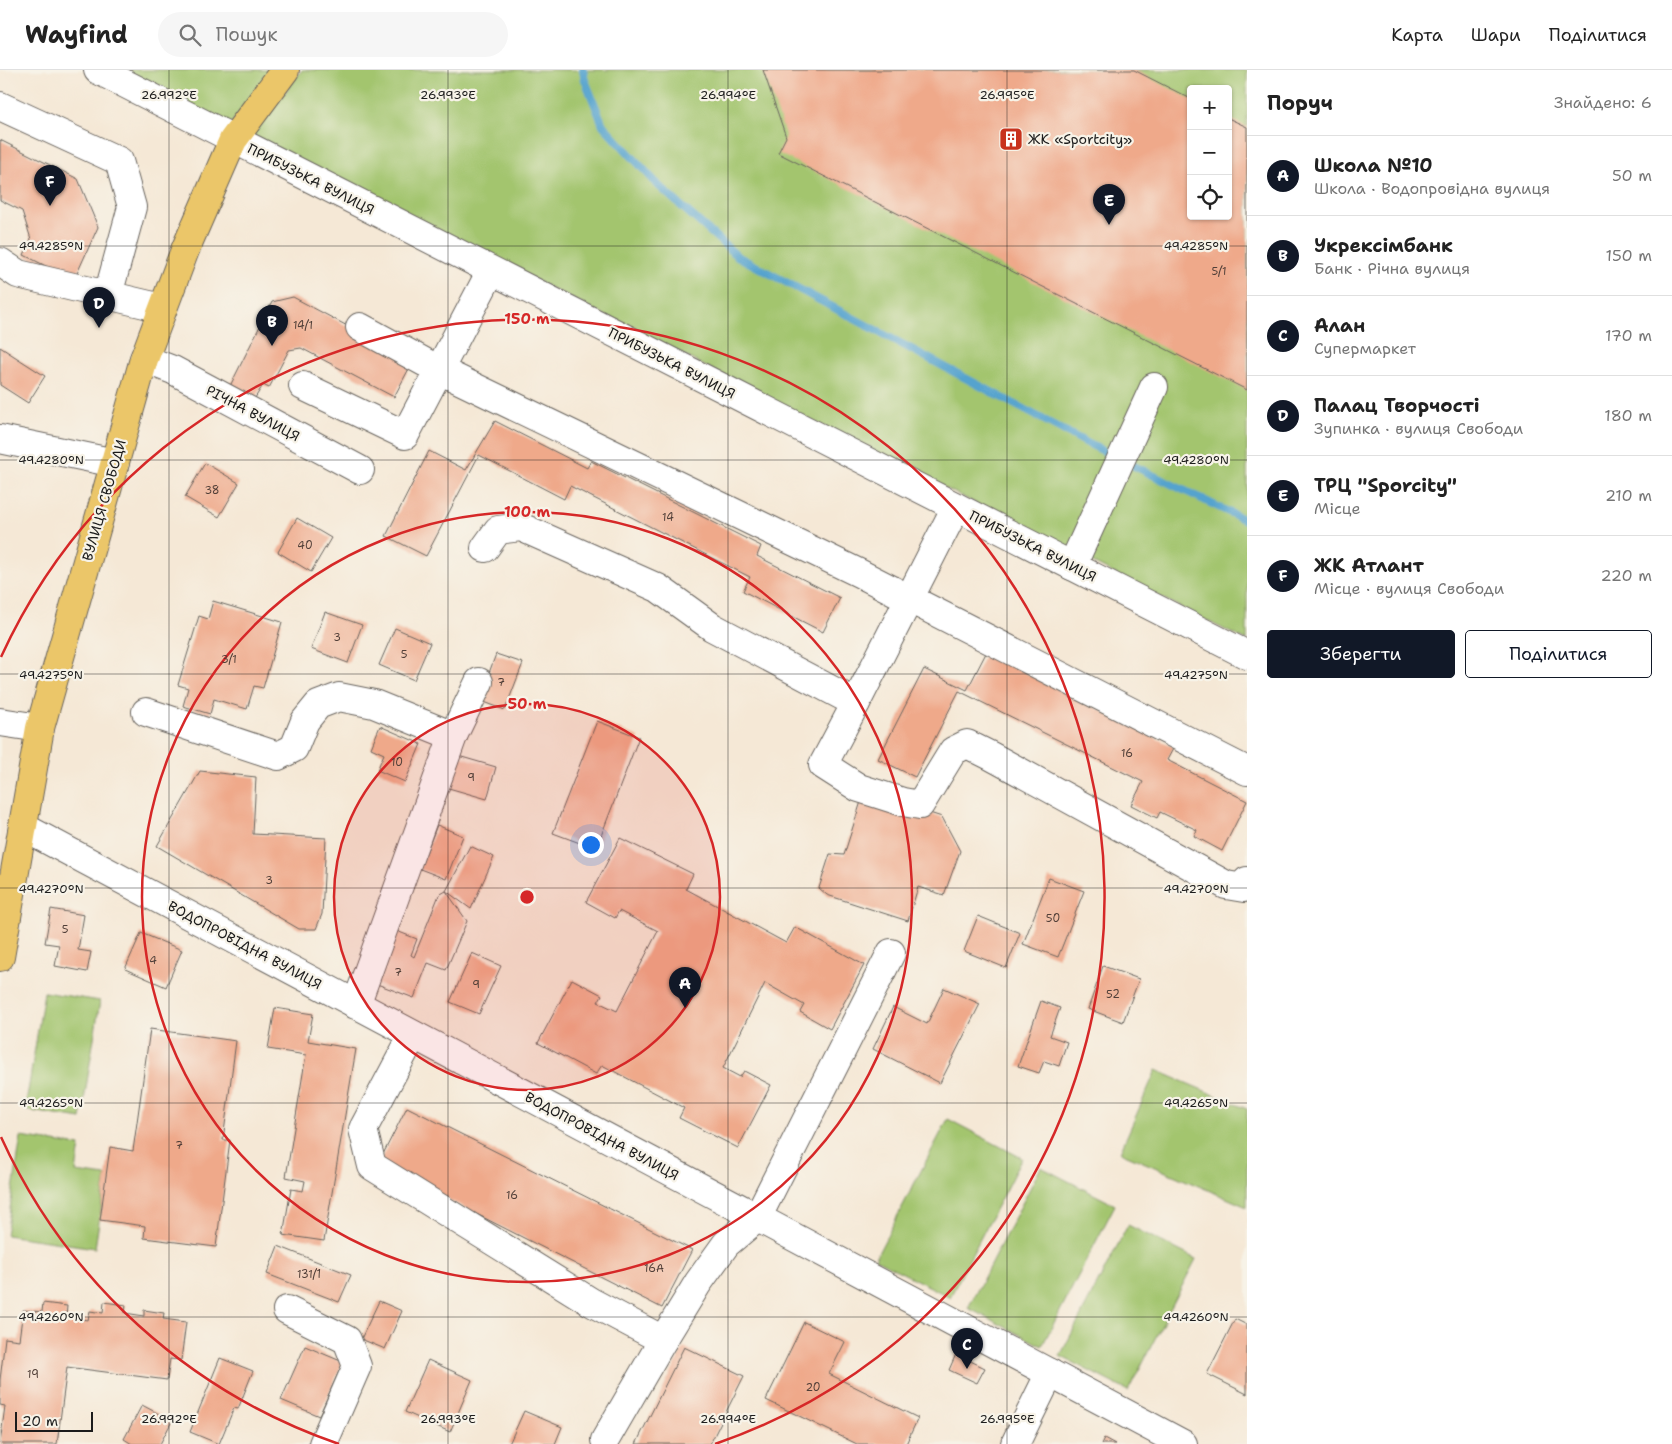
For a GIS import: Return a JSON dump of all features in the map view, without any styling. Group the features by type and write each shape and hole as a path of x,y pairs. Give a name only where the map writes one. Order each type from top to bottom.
{"main road":[{"name":"ВУЛИЦЯ СВОБОДИ","path":"0,957 40,728 144,359 185,250 234,140 286,70"}],"street":[{"name":"ПРИБУЗЬКА ВУЛИЦЯ","path":"98,70 1247,655"},
{"path":"0,106 120,160 132,207 108,296"},
{"path":"0,262 18,274 162,308"},
{"path":"303,386 405,435 491,271"},
{"path":"360,327 439,370 850,569 1247,771"},
{"name":"РІЧНА ВУЛИЦЯ","path":"144,359 173,370 360,470"},
{"path":"1072,566 1154,387"},
{"path":"0,439 115,463"},
{"path":"956,507 823,765 860,788 903,802 920,805 953,751 967,744 1226,885 1244,888 1247,881"},
{"path":"485,548 498,530 521,527 658,588 712,627 856,703"},
{"path":"356,1004 453,736 479,682"},
{"path":"146,712 278,756 294,748 305,721 318,706 339,697 374,704 453,736"},
{"path":"0,722 40,728"},
{"name":"ВОДОПРОВІДНА ВУЛИЦЯ","path":"22,827 1183,1444"},
{"path":"606,1440 663,1340 698,1284 726,1244 758,1218 891,953"},
{"path":"413,1035 364,1129 372,1166 591,1302 663,1340"},
{"path":"287,1310 347,1340 357,1366 323,1444"},
{"path":"1015,1444 1050,1373"}],"green space":[{"path":"120,70 273,70 230,125"},
{"path":"302,70 1247,70 1247,641 251,136"},
{"path":"44,992 100,1001 81,1119 25,1110"},
{"path":"1156,1070 1247,1109 1247,1207 1120,1152"},
{"path":"948,1119 1022,1158 950,1297 875,1259"},
{"path":"21,1137 80,1146 76,1172 106,1176 95,1248 6,1235"},
{"path":"1041,1167 1115,1205 1042,1346 968,1308"},
{"path":"1128,1225 1196,1259 1128,1391 1060,1356"}],"building":[{"path":"763,70 1134,70 1187,97 1187,220 1232,220 1232,120 1247,127 1247,390 778,153 786,137"},
{"path":"0,140 78,179 98,227 74,280 24,255 31,239 22,211 0,200"},
{"path":"293,297 413,361 394,397 301,348 289,350 269,388 263,385 255,398 230,386 272,302"},
{"path":"0,347 45,376 28,403 0,385"},
{"path":"495,421 587,468 591,461 761,546 757,556 840,598 823,632 743,591 750,577 570,486 564,499 479,455 426,556 386,536 429,451 466,470"},
{"path":"205,463 239,483 219,517 185,497"},
{"path":"297,518 331,538 311,572 278,552"},
{"path":"213,601 282,622 263,688 254,686 247,709 214,699 210,714 183,706 188,688 178,685 199,616 208,619"},
{"path":"325,612 362,625 348,663 311,649"},
{"path":"395,628 430,643 414,680 379,665"},
{"path":"986,653 1174,747 1167,760 1247,801 1222,851 1194,836 1197,830 1160,812 1157,818 1131,805 1143,782 959,691 915,777 878,759 924,669 967,690"},
{"path":"496,654 523,663 505,710 479,700"},
{"path":"597,721 639,737 596,849 553,833"},
{"path":"380,726 421,744 405,782 377,770 384,754 371,748"},
{"path":"455,755 496,767 487,799 445,787"},
{"path":"200,771 256,777 253,834 326,838 322,914 316,929 299,929 157,846"},
{"path":"864,792 942,817 960,851 944,895 918,887 908,921 827,895 819,888 830,854 844,855"},
{"path":"437,825 463,836 446,879 420,869"},
{"path":"620,838 693,874 686,889 786,943 795,927 864,965 830,1029 800,1012 804,1005 765,983 723,1068 740,1077 744,1071 771,1085 738,1148 679,1118 684,1108 602,1065 596,1074 538,1043 572,979 602,995 598,1002 617,1011 658,931 619,911 615,918 586,902"},
{"path":"470,846 494,857 471,909 446,891"},
{"path":"1049,878 1084,891 1058,957 1023,944"},
{"path":"446,891 467,921 446,970 428,963 414,998 369,981 389,928 417,939 411,955 414,957 439,895"},
{"path":"51,909 84,915 78,950 91,952 87,972 55,966 59,945 45,943"},
{"path":"978,916 1020,933 1006,968 964,951"},
{"path":"141,933 182,950 166,987 125,969"},
{"path":"472,953 501,966 479,1014 450,1002"},
{"path":"1103,966 1139,979 1123,1022 1088,1009"},
{"path":"944,988 980,1004 940,1083 873,1049 893,1007 927,1024"},
{"path":"1041,1001 1060,1008 1050,1036 1067,1042 1059,1066 1044,1061 1039,1073 1018,1066"},
{"path":"275,1008 313,1014 308,1041 356,1049 324,1241 283,1235 291,1189 303,1191 305,1181 286,1177 306,1055 268,1049"},
{"path":"150,1029 236,1041 223,1140 230,1140 216,1247 144,1238 145,1226 100,1220 110,1147 133,1151"},
{"path":"407,1107 692,1250 662,1308 378,1164"},
{"path":"278,1246 351,1275 339,1302 267,1274"},
{"path":"379,1301 402,1311 385,1349 361,1339"},
{"path":"104,1302 126,1305 125,1313 144,1316 144,1310 164,1313 163,1319 186,1322 181,1360 170,1359 167,1380 67,1367 57,1444 0,1444 5,1406 0,1405 0,1380 5,1338 19,1340 23,1310 42,1312 43,1303 67,1306 66,1317 88,1320 90,1311 103,1313"},
{"path":"1235,1319 1247,1325 1247,1394 1207,1374"},
{"path":"804,1322 845,1342 829,1374 918,1418 906,1444 857,1444 766,1400"},
{"path":"305,1346 343,1362 319,1416 281,1400"},
{"path":"684,1347 744,1376 710,1444 636,1444"},
{"path":"956,1354 985,1368 977,1383 949,1370"},
{"path":"220,1358 253,1371 238,1409 234,1408 219,1444 190,1432"},
{"path":"428,1360 472,1380 450,1432 405,1412"},
{"path":"142,1405 172,1421 160,1444 132,1444 124,1439"},
{"path":"524,1411 562,1427 555,1444 509,1444"},
{"path":"1104,1438 1115,1444 1101,1444"}],"waterway":[{"path":"583,70 585,80 603,125 659,186 737,256 1087,443 1247,521"}],"place":[{"name":"ЖК «Sportcity»","path":"1011,139"},
{"name":"ЖК Атлант","path":"50,206"},
{"name":"ТРЦ \"Sporcity\"","path":"1109,225"},
{"name":"Палац Творчості","path":"99,328"},
{"name":"Укрексімбанк","path":"272,346"},
{"name":"Школа №10","path":"685,1008"},
{"name":"Алан","path":"967,1369"}]}
